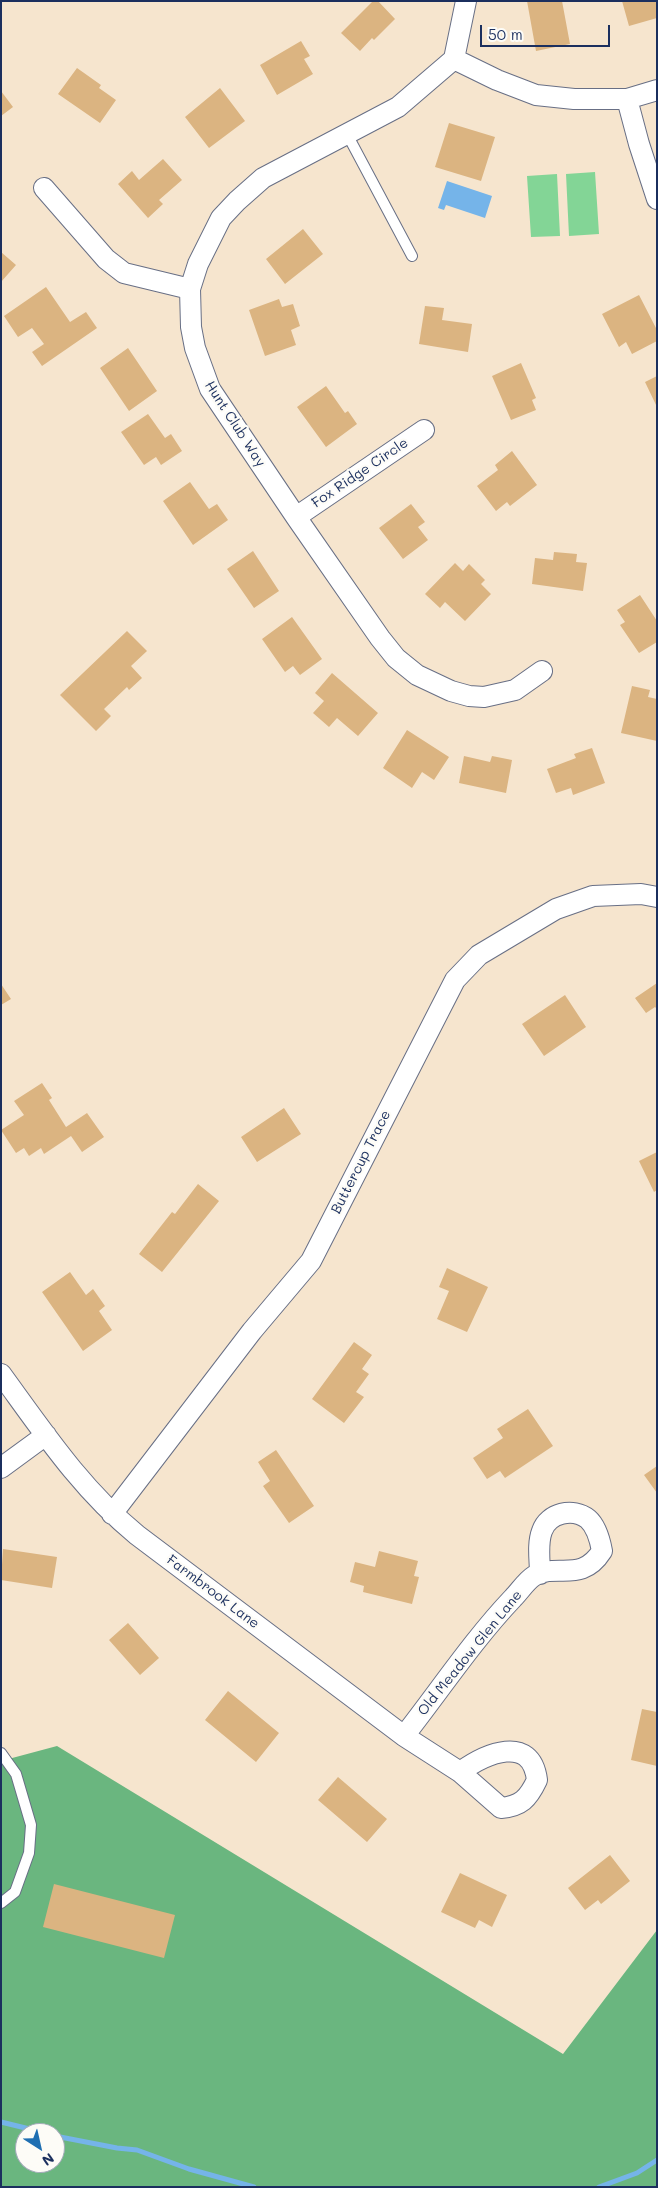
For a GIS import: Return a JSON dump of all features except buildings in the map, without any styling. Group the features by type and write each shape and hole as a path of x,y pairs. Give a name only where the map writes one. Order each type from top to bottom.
{"street":[{"path":"466,1 454,59 497,80 536,95 574,99 627,99 657,90"},
{"name":"Hunt Club Way","path":"454,59 398,107 263,178 221,218 210,238 190,289 195,348 210,389 296,517 396,658 417,675 451,691 469,696 484,697 515,690 542,672"},
{"path":"627,99 639,144 657,198"},
{"path":"44,188 106,259 124,273 190,289"},
{"name":"Fox Ridge Circle","path":"296,517 424,430"},
{"name":"Buttercup Trace","path":"112,1514 252,1332 311,1261 455,980 480,955 556,909 593,896 641,894 657,897"},
{"name":"Farmbrook Lane","path":"1,1374 80,1482 112,1514 137,1535 404,1736 460,1772"},
{"path":"1,1468 46,1436"},
{"name":"Old Meadow Glen Lane","path":"404,1736 503,1608 534,1576 540,1574"}],"lane":[{"path":"347,134 412,256"},
{"path":"1,1753 16,1774 31,1825 29,1854 15,1892 1,1903"}],"green space":[{"path":"595,172 599,234 569,236 566,174"},
{"path":"557,174 560,236 531,237 527,176"},
{"path":"57,1746 563,2054 657,1930 657,2187 1,2187 1,1761"}],"water":[{"path":"447,181 492,196 485,218 446,205 444,210 438,208"}],"waterway":[{"path":"1,2122 15,2125"},
{"path":"65,2138 137,2150 189,2169 254,2187"},
{"path":"599,2187 637,2173 657,2160"}]}
